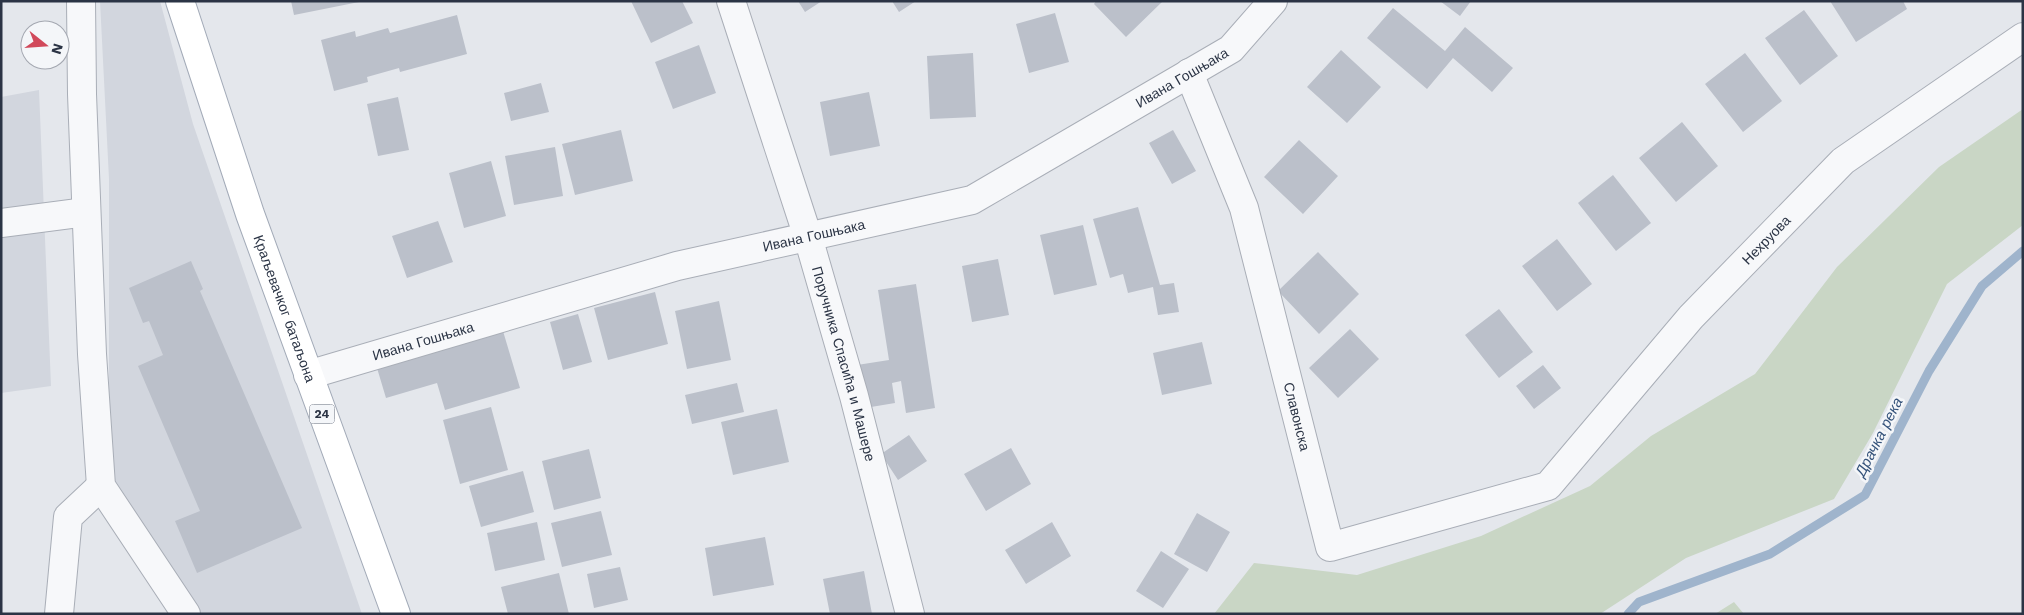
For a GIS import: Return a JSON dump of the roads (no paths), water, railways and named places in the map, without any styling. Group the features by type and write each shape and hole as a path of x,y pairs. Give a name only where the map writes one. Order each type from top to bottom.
{"main road":[{"name":"Краљевачког батаљона","path":"180,1 247,206 396,614"}],"street":[{"path":"81,1 86,212 92,354 101,486 186,614"},
{"name":"Поручника Спасића и Машере","path":"731,1 808,237 854,396 910,614"},
{"name":"Ивана Гошњака","path":"308,375 677,266 972,200 1230,48 1273,1"},
{"name":"Нехруова","path":"1548,486 1691,317 1843,161 2023,37"},
{"name":"Славонска","path":"1189,73 1244,208 1330,548 1548,486"},
{"path":"1,223 86,212"},
{"path":"59,614 68,517 101,486"}],"waterway":[{"name":"Драчка река","path":"1628,614 1639,602 1770,554 1865,495 1929,371 1982,286 2023,251"}]}
